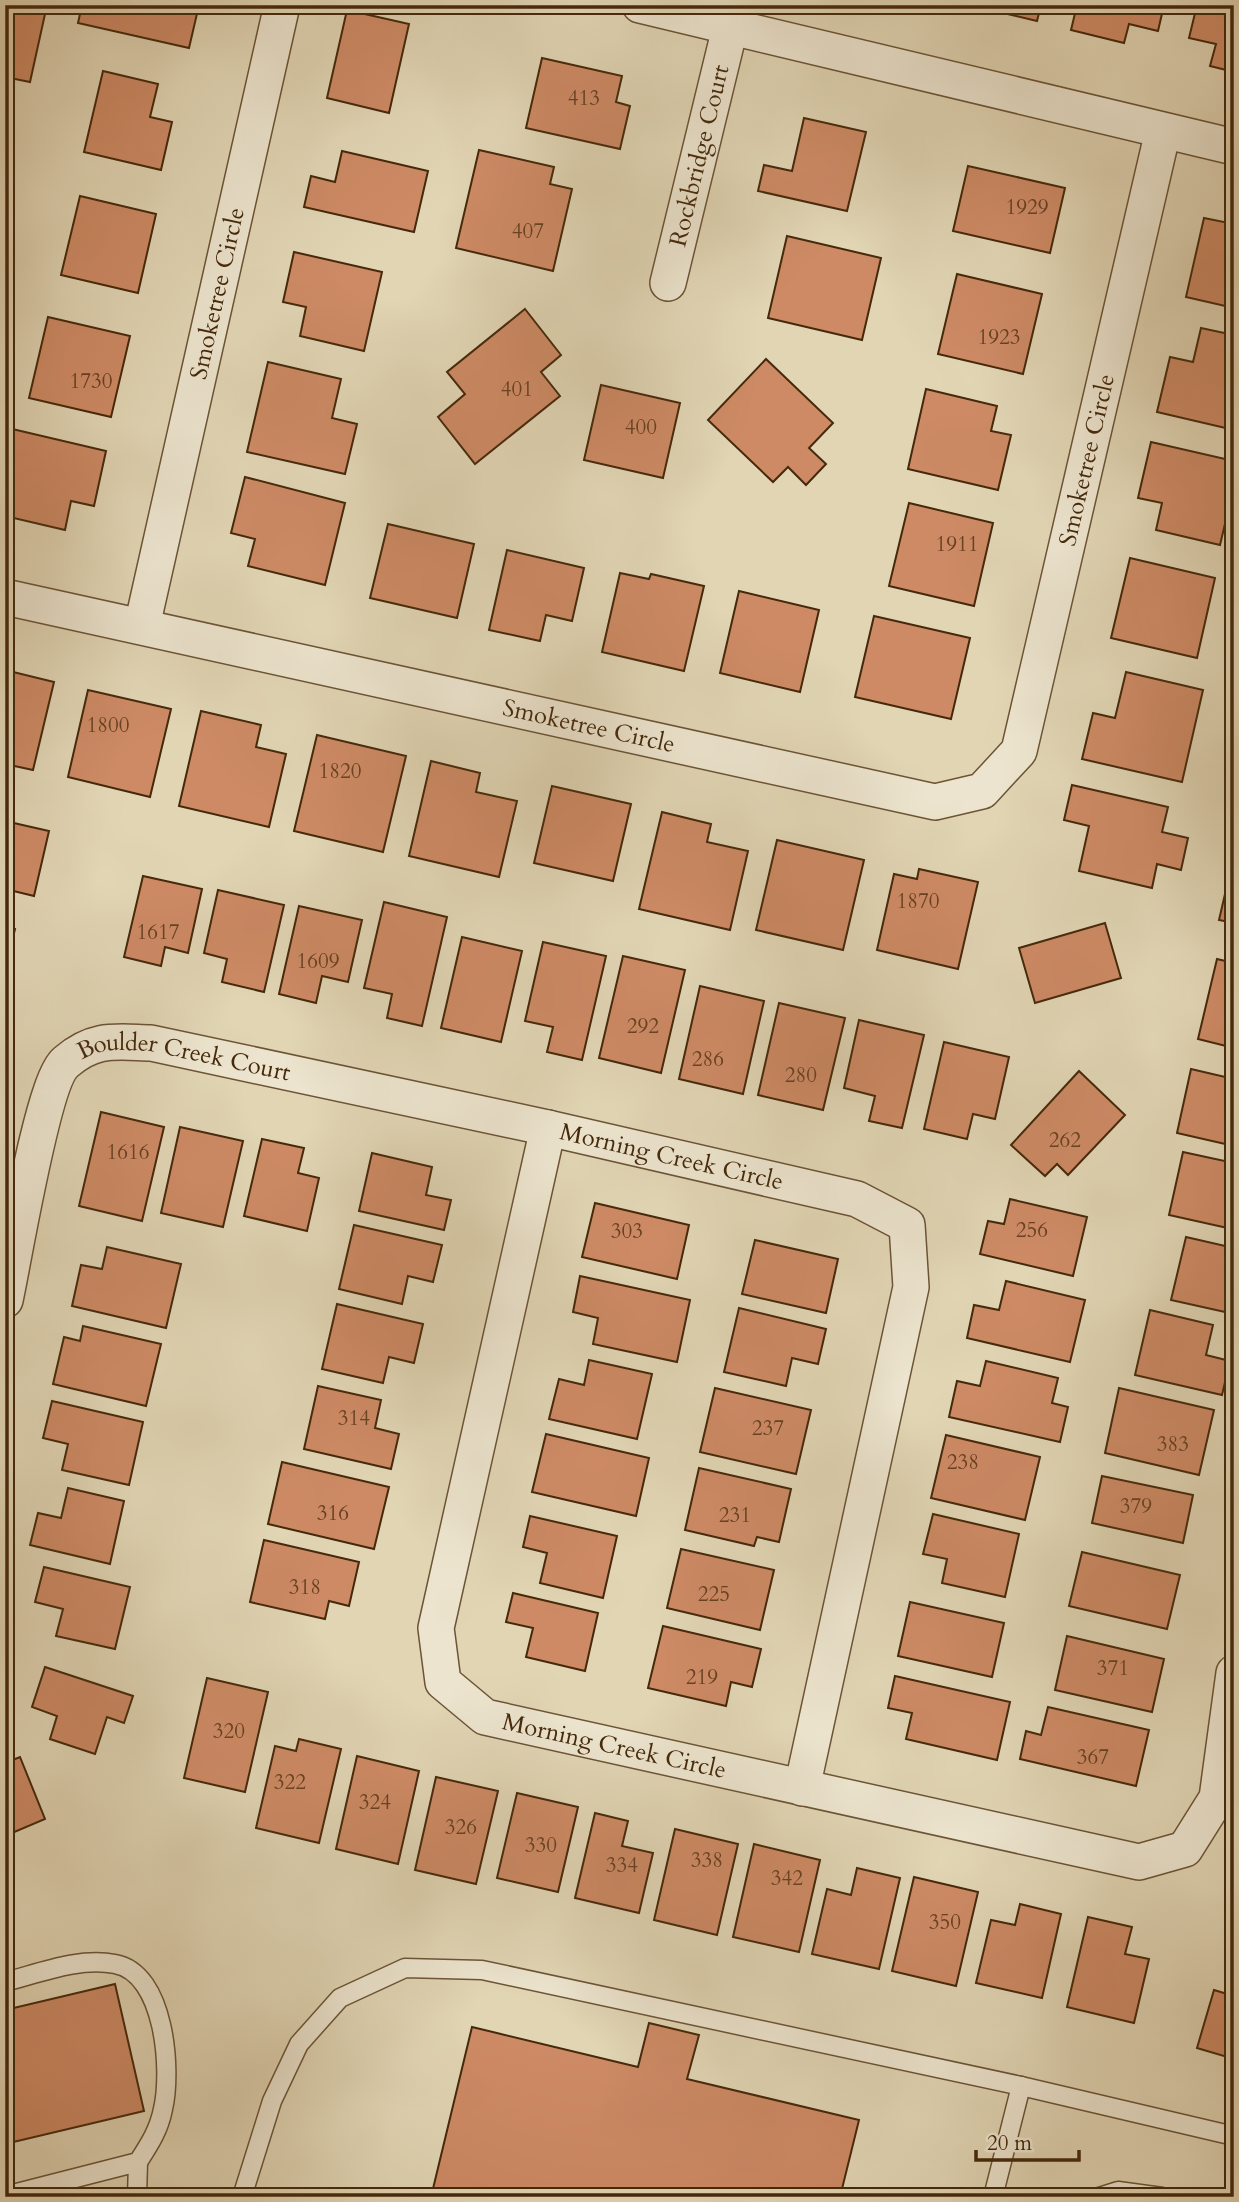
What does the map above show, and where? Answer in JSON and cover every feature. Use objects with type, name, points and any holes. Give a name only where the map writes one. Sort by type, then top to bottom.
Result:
[{"type":"street","name":"Smoketree Circle","points":[[282,5],[142,626],[934,802],[982,791],[1019,751],[1163,131]]},
{"type":"street","points":[[640,5],[1234,147]]},
{"type":"street","name":"Rockbridge Court","points":[[668,283],[730,28]]},
{"type":"street","points":[[5,597],[142,626]]},
{"type":"street","name":"Boulder Creek Court","points":[[5,1300],[48,1099],[64,1063],[103,1041],[151,1043],[548,1128]]},
{"type":"street","name":"Morning Creek Circle","points":[[802,1788],[911,1287],[907,1225],[858,1199],[548,1128],[436,1628],[443,1682],[485,1717],[802,1788],[1139,1862],[1185,1849],[1217,1798],[1234,1673]]},
{"type":"lane","points":[[5,1982],[78,1963],[117,1964],[145,1982],[157,2004],[163,2037],[164,2106],[157,2133],[138,2162],[136,2197]]},
{"type":"lane","points":[[242,2197],[271,2101],[299,2043],[340,1998],[405,1968],[482,1970],[1020,2086],[1234,2136]]},
{"type":"lane","points":[[992,2197],[1020,2086]]},
{"type":"lane","points":[[5,2196],[138,2162]]},
{"type":"lane","points":[[1099,2197],[1118,2191],[1162,2197]]},
{"type":"building","points":[[5,5],[47,5],[30,82],[5,77]]},
{"type":"building","points":[[82,5],[199,5],[189,48],[78,23]]},
{"type":"building","points":[[983,5],[1041,5],[1037,21],[982,8]]},
{"type":"building","points":[[1077,5],[1164,5],[1158,31],[1129,24],[1124,43],[1071,30]]},
{"type":"building","points":[[1197,5],[1234,5],[1234,72],[1210,66],[1216,44],[1189,38]]},
{"type":"building","points":[[347,10],[409,24],[389,113],[327,98]]},
{"type":"building","points":[[542,58],[622,76],[616,102],[630,106],[620,149],[526,128]]},
{"type":"building","points":[[103,71],[158,84],[150,117],[172,122],[161,170],[84,152]]},
{"type":"building","points":[[804,118],[866,132],[847,211],[758,191],[764,165],[792,171]]},
{"type":"building","points":[[479,150],[554,167],[550,184],[572,189],[553,271],[456,248]]},
{"type":"building","points":[[342,151],[428,171],[414,232],[304,207],[311,176],[335,182]]},
{"type":"building","points":[[968,166],[1065,188],[1050,253],[953,231]]},
{"type":"building","points":[[80,196],[156,214],[138,293],[61,275]]},
{"type":"building","points":[[1204,218],[1234,224],[1234,308],[1186,297]]},
{"type":"building","points":[[787,236],[881,258],[862,340],[768,318]]},
{"type":"building","points":[[294,252],[382,272],[364,351],[300,336],[306,307],[283,302]]},
{"type":"building","points":[[957,274],[1042,294],[1023,374],[938,354]]},
{"type":"building","points":[[525,309],[561,355],[541,372],[560,396],[475,464],[438,417],[465,394],[447,372]]},
{"type":"building","points":[[48,317],[130,336],[111,417],[29,398]]},
{"type":"building","points":[[1201,328],[1234,335],[1234,430],[1157,412],[1170,357],[1193,362]]},
{"type":"building","points":[[766,359],[833,423],[809,448],[826,464],[806,485],[788,467],[773,482],[708,420]]},
{"type":"building","points":[[268,362],[341,379],[332,418],[357,424],[345,474],[247,452]]},
{"type":"building","points":[[601,385],[680,403],[663,478],[584,460]]},
{"type":"building","points":[[926,389],[997,406],[991,431],[1011,435],[998,490],[908,469]]},
{"type":"building","points":[[8,428],[106,451],[94,506],[71,501],[65,530],[5,516]]},
{"type":"building","points":[[1151,442],[1234,461],[1234,486],[1220,545],[1156,530],[1162,503],[1138,498]]},
{"type":"building","points":[[245,477],[345,503],[325,585],[248,566],[255,539],[231,533]]},
{"type":"building","points":[[909,503],[993,523],[974,606],[889,586]]},
{"type":"building","points":[[388,524],[474,544],[457,618],[370,598]]},
{"type":"building","points":[[507,550],[584,568],[572,621],[546,615],[540,641],[489,630]]},
{"type":"building","points":[[1130,558],[1215,578],[1197,658],[1111,638]]},
{"type":"building","points":[[620,573],[649,579],[651,574],[704,586],[684,671],[602,652]]},
{"type":"building","points":[[739,591],[819,610],[800,692],[720,673]]},
{"type":"building","points":[[874,616],[970,638],[951,719],[855,697]]},
{"type":"building","points":[[5,670],[54,682],[33,770],[5,764]]},
{"type":"building","points":[[1126,672],[1203,690],[1182,782],[1082,759],[1093,713],[1115,718]]},
{"type":"building","points":[[88,690],[171,709],[150,797],[68,777]]},
{"type":"building","points":[[201,711],[261,725],[256,747],[286,754],[269,827],[179,806]]},
{"type":"building","points":[[317,735],[406,756],[383,852],[294,831]]},
{"type":"building","points":[[431,761],[480,773],[476,792],[517,801],[499,877],[409,856]]},
{"type":"building","points":[[1072,785],[1168,807],[1162,832],[1188,838],[1181,870],[1157,864],[1152,888],[1079,871],[1089,826],[1064,820]]},
{"type":"building","points":[[552,786],[631,804],[613,881],[534,863]]},
{"type":"building","points":[[662,812],[711,824],[707,842],[748,851],[730,930],[639,909]]},
{"type":"building","points":[[5,821],[49,831],[34,896],[5,889]]},
{"type":"building","points":[[777,840],[864,860],[843,950],[756,930]]},
{"type":"building","points":[[1234,855],[1234,923],[1219,920]]},
{"type":"building","points":[[919,869],[978,882],[958,969],[877,950],[894,874],[917,879]]},
{"type":"building","points":[[143,876],[202,889],[188,953],[165,947],[161,966],[124,957]]},
{"type":"building","points":[[218,890],[284,905],[264,992],[222,982],[227,959],[204,953]]},
{"type":"building","points":[[384,902],[447,917],[422,1026],[387,1018],[392,994],[364,988]]},
{"type":"building","points":[[299,906],[362,920],[348,982],[322,976],[316,1003],[279,994]]},
{"type":"building","points":[[1105,923],[1121,978],[1035,1003],[1019,948]]},
{"type":"building","points":[[5,927],[15,929],[5,971]]},
{"type":"building","points":[[462,937],[522,951],[501,1042],[441,1028]]},
{"type":"building","points":[[543,942],[606,956],[582,1060],[547,1052],[553,1027],[525,1021]]},
{"type":"building","points":[[623,956],[685,970],[661,1073],[599,1058]]},
{"type":"building","points":[[1217,959],[1234,963],[1234,1048],[1198,1039]]},
{"type":"building","points":[[700,986],[764,1001],[743,1094],[679,1079]]},
{"type":"building","points":[[779,1003],[845,1018],[823,1110],[758,1095]]},
{"type":"building","points":[[859,1020],[924,1035],[902,1128],[869,1121],[875,1096],[844,1088]]},
{"type":"building","points":[[944,1042],[1009,1057],[995,1119],[973,1114],[967,1139],[924,1129]]},
{"type":"building","points":[[1191,1069],[1234,1079],[1234,1146],[1177,1133]]},
{"type":"building","points":[[1079,1071],[1125,1115],[1068,1175],[1057,1164],[1045,1176],[1011,1145]]},
{"type":"building","points":[[101,1112],[164,1127],[142,1221],[79,1206]]},
{"type":"building","points":[[180,1127],[243,1141],[223,1227],[161,1213]]},
{"type":"building","points":[[262,1139],[304,1148],[298,1173],[319,1178],[307,1231],[244,1216]]},
{"type":"building","points":[[1183,1152],[1234,1163],[1232,1229],[1169,1215]]},
{"type":"building","points":[[372,1153],[432,1167],[426,1195],[451,1200],[444,1230],[359,1211]]},
{"type":"building","points":[[1010,1199],[1087,1217],[1073,1276],[980,1254],[988,1221],[1004,1224]]},
{"type":"building","points":[[595,1203],[689,1225],[677,1279],[582,1257]]},
{"type":"building","points":[[354,1225],[442,1245],[433,1282],[408,1276],[402,1304],[339,1289]]},
{"type":"building","points":[[1186,1237],[1234,1248],[1227,1278],[1234,1280],[1234,1314],[1171,1300]]},
{"type":"building","points":[[755,1240],[838,1259],[826,1313],[742,1294]]},
{"type":"building","points":[[107,1247],[181,1264],[166,1328],[72,1306],[81,1265],[102,1269]]},
{"type":"building","points":[[580,1276],[690,1300],[677,1362],[593,1344],[598,1318],[573,1312]]},
{"type":"building","points":[[1006,1281],[1085,1300],[1070,1362],[967,1338],[974,1305],[999,1310]]},
{"type":"building","points":[[337,1304],[423,1324],[414,1363],[389,1357],[383,1383],[322,1369]]},
{"type":"building","points":[[739,1308],[826,1329],[818,1364],[792,1358],[786,1386],[724,1372]]},
{"type":"building","points":[[1150,1310],[1213,1325],[1206,1355],[1230,1361],[1222,1395],[1135,1375]]},
{"type":"building","points":[[83,1326],[161,1344],[146,1406],[53,1384],[64,1337],[80,1341]]},
{"type":"building","points":[[589,1360],[652,1374],[637,1439],[549,1419],[559,1379],[584,1385]]},
{"type":"building","points":[[986,1361],[1058,1378],[1052,1403],[1068,1407],[1060,1442],[949,1417],[957,1381],[980,1386]]},
{"type":"building","points":[[318,1386],[381,1400],[375,1428],[399,1434],[391,1469],[304,1449]]},
{"type":"building","points":[[715,1388],[811,1410],[796,1474],[700,1452]]},
{"type":"building","points":[[1119,1388],[1214,1410],[1199,1475],[1105,1453]]},
{"type":"building","points":[[52,1401],[143,1422],[129,1485],[62,1470],[68,1444],[43,1438]]},
{"type":"building","points":[[546,1434],[649,1458],[636,1516],[532,1492]]},
{"type":"building","points":[[946,1435],[1040,1457],[1025,1520],[931,1498]]},
{"type":"building","points":[[282,1462],[389,1487],[374,1549],[268,1524]]},
{"type":"building","points":[[699,1468],[791,1489],[779,1542],[757,1537],[754,1546],[685,1530]]},
{"type":"building","points":[[1102,1476],[1193,1495],[1183,1543],[1092,1523]]},
{"type":"building","points":[[68,1488],[124,1501],[110,1564],[30,1545],[38,1513],[61,1518]]},
{"type":"building","points":[[933,1514],[1019,1534],[1005,1597],[942,1583],[947,1559],[923,1554]]},
{"type":"building","points":[[530,1516],[617,1536],[603,1598],[540,1583],[547,1553],[523,1547]]},
{"type":"building","points":[[264,1540],[359,1562],[349,1606],[329,1601],[325,1619],[250,1602]]},
{"type":"building","points":[[681,1549],[774,1570],[760,1630],[667,1608]]},
{"type":"building","points":[[1082,1552],[1180,1575],[1167,1629],[1069,1606]]},
{"type":"building","points":[[44,1567],[130,1587],[115,1649],[56,1636],[63,1609],[35,1602]]},
{"type":"building","points":[[513,1593],[598,1613],[585,1671],[526,1657],[533,1628],[506,1622]]},
{"type":"building","points":[[910,1602],[1004,1623],[992,1677],[898,1656]]},
{"type":"building","points":[[663,1626],[761,1649],[752,1687],[731,1682],[726,1706],[648,1688]]},
{"type":"building","points":[[1067,1636],[1164,1659],[1152,1712],[1055,1690]]},
{"type":"building","points":[[45,1667],[133,1696],[124,1723],[107,1717],[95,1754],[50,1739],[57,1716],[32,1707]]},
{"type":"building","points":[[895,1676],[1010,1702],[997,1760],[906,1739],[912,1713],[888,1708]]},
{"type":"building","points":[[207,1678],[268,1692],[245,1792],[184,1778]]},
{"type":"building","points":[[1048,1707],[1149,1730],[1136,1786],[1020,1759],[1026,1731],[1041,1735]]},
{"type":"building","points":[[299,1739],[341,1749],[319,1843],[256,1828],[275,1746],[296,1751]]},
{"type":"building","points":[[357,1756],[419,1771],[398,1864],[336,1849]]},
{"type":"building","points":[[20,1757],[45,1819],[5,1836],[5,1763]]},
{"type":"building","points":[[436,1777],[498,1791],[476,1884],[415,1870]]},
{"type":"building","points":[[517,1793],[578,1807],[558,1892],[497,1878]]},
{"type":"building","points":[[595,1813],[628,1821],[622,1846],[653,1853],[639,1913],[575,1898]]},
{"type":"building","points":[[675,1829],[738,1844],[717,1935],[654,1920]]},
{"type":"building","points":[[754,1844],[820,1860],[799,1952],[733,1937]]},
{"type":"building","points":[[857,1868],[900,1878],[879,1969],[812,1954],[827,1889],[851,1895]]},
{"type":"building","points":[[914,1877],[978,1892],[956,1986],[892,1971]]},
{"type":"building","points":[[1020,1904],[1061,1914],[1042,1998],[976,1983],[991,1920],[1015,1925]]},
{"type":"building","points":[[1088,1917],[1132,1927],[1125,1954],[1149,1959],[1134,2023],[1067,2007]]},
{"type":"building","points":[[115,1984],[144,2111],[5,2144],[5,2010]]},
{"type":"building","points":[[1214,1990],[1234,1996],[1234,2059],[1197,2048]]},
{"type":"building","points":[[649,2023],[699,2035],[687,2079],[859,2120],[840,2197],[431,2197],[472,2027],[638,2067]]},
{"type":"building","points":[[279,2191],[300,2197],[278,2197]]}]
